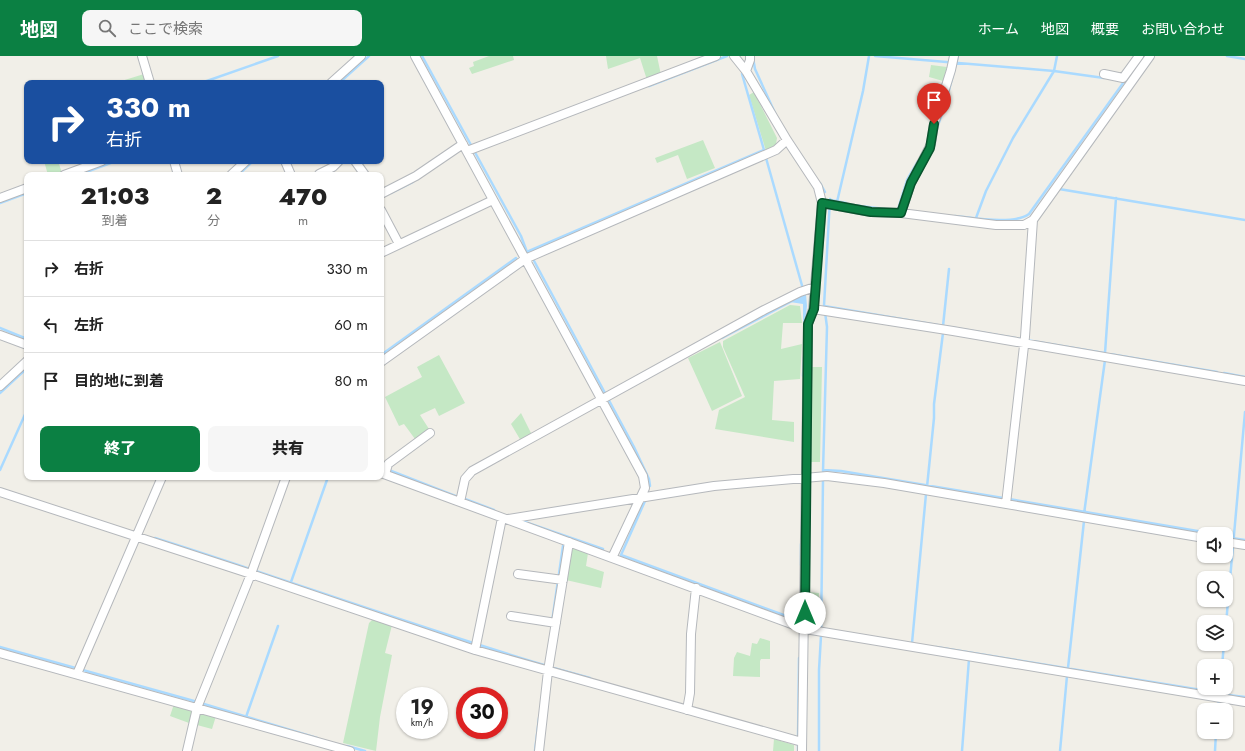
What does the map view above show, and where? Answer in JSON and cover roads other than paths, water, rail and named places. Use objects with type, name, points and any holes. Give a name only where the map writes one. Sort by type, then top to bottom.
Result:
[{"type":"street","points":[[142,56],[149,80]]},
{"type":"street","points":[[334,80],[361,56]]},
{"type":"street","points":[[415,56],[468,148],[493,200],[525,259],[605,397],[643,476],[645,488],[612,558]]},
{"type":"street","points":[[384,192],[468,148],[716,56]]},
{"type":"street","points":[[734,56],[746,71],[786,140],[818,187],[827,204],[815,287],[821,310]]},
{"type":"street","points":[[746,71],[750,56]]},
{"type":"street","points":[[827,204],[871,212],[901,213],[996,225],[1024,225],[1033,220],[1128,78],[1146,57]]},
{"type":"street","points":[[901,213],[911,183],[930,148],[934,124],[953,60]]},
{"type":"street","points":[[1104,74],[1128,78]]},
{"type":"street","points":[[384,360],[525,259],[776,150],[786,140]]},
{"type":"street","points":[[72,172],[94,164]]},
{"type":"street","points":[[234,172],[243,164]]},
{"type":"street","points":[[323,172],[334,167],[336,164]]},
{"type":"street","points":[[0,198],[24,189]]},
{"type":"street","points":[[384,251],[493,200]]},
{"type":"street","points":[[384,216],[399,244]]},
{"type":"street","points":[[1006,504],[1024,340],[1033,220]]},
{"type":"street","points":[[460,502],[465,479],[472,471],[605,397],[803,291],[815,287]]},
{"type":"street","points":[[821,310],[1024,340],[1245,381]]},
{"type":"street","points":[[802,751],[799,742],[806,478],[808,324],[821,310]]},
{"type":"street","points":[[0,335],[24,344]]},
{"type":"street","points":[[0,386],[24,364]]},
{"type":"street","points":[[384,472],[388,464],[430,433]]},
{"type":"street","points":[[384,474],[696,588],[801,628],[822,633],[1245,702]]},
{"type":"street","points":[[505,518],[714,486],[827,476],[884,483],[1197,537]]},
{"type":"street","points":[[78,671],[161,480]]},
{"type":"street","points":[[187,751],[199,705],[252,571],[285,480]]},
{"type":"street","points":[[0,492],[252,571],[476,647],[799,742]]},
{"type":"street","points":[[476,647],[505,518]]},
{"type":"street","points":[[539,751],[547,669],[569,542]]},
{"type":"street","points":[[1233,543],[1245,545]]},
{"type":"street","points":[[518,574],[563,580]]},
{"type":"street","points":[[687,710],[690,693],[691,634],[696,588]]},
{"type":"street","points":[[511,616],[556,624]]},
{"type":"street","points":[[0,653],[78,671],[199,705],[350,751]]},
{"type":"water","points":[[806,294],[807,306],[805,324],[803,324],[803,304],[790,302],[789,300]]},
{"type":"waterway","points":[[210,80],[278,56]]},
{"type":"waterway","points":[[342,80],[369,56]]},
{"type":"waterway","points":[[422,56],[521,236],[527,252],[529,252]]},
{"type":"waterway","points":[[649,86],[727,56]]},
{"type":"waterway","points":[[837,202],[863,91],[869,56]]},
{"type":"waterway","points":[[875,56],[1054,71],[1104,78]]},
{"type":"waterway","points":[[937,128],[945,105],[958,56]]},
{"type":"waterway","points":[[976,218],[986,191],[1013,138],[1054,71],[1057,56]]},
{"type":"waterway","points":[[1227,56],[1245,59]]},
{"type":"waterway","points":[[753,58],[755,69],[775,113]]},
{"type":"waterway","points":[[742,74],[764,150]]},
{"type":"waterway","points":[[955,216],[1004,220],[1014,219],[1029,214],[1126,79]]},
{"type":"waterway","points":[[529,251],[764,150]]},
{"type":"waterway","points":[[766,158],[803,289]]},
{"type":"waterway","points":[[898,209],[907,180],[918,161]]},
{"type":"waterway","points":[[86,172],[108,164]]},
{"type":"waterway","points":[[241,172],[250,164]]},
{"type":"waterway","points":[[391,193],[413,182]]},
{"type":"waterway","points":[[820,183],[825,192]]},
{"type":"waterway","points":[[1059,189],[1245,220]]},
{"type":"waterway","points":[[0,203],[24,194]]},
{"type":"waterway","points":[[1105,353],[1116,198]]},
{"type":"waterway","points":[[830,199],[824,306],[1217,372]]},
{"type":"waterway","points":[[831,200],[846,203]]},
{"type":"waterway","points":[[852,205],[885,209]]},
{"type":"waterway","points":[[384,353],[516,258]]},
{"type":"waterway","points":[[533,259],[634,447],[649,479],[650,486]]},
{"type":"waterway","points":[[943,326],[949,269]]},
{"type":"waterway","points":[[722,338],[792,301]]},
{"type":"waterway","points":[[823,471],[827,327],[825,312]]},
{"type":"waterway","points":[[0,328],[24,338]]},
{"type":"waterway","points":[[927,487],[934,404],[943,333]]},
{"type":"waterway","points":[[803,376],[804,357]]},
{"type":"waterway","points":[[1084,514],[1105,360]]},
{"type":"waterway","points":[[0,393],[24,371]]},
{"type":"waterway","points":[[1224,373],[1245,377]]},
{"type":"waterway","points":[[1227,615],[1245,412]]},
{"type":"waterway","points":[[0,470],[24,417]]},
{"type":"waterway","points":[[384,468],[458,497]]},
{"type":"waterway","points":[[824,470],[841,471],[1003,498]]},
{"type":"waterway","points":[[291,582],[327,480]]},
{"type":"waterway","points":[[819,751],[823,480]]},
{"type":"waterway","points":[[912,643],[926,494]]},
{"type":"waterway","points":[[465,499],[494,510]]},
{"type":"waterway","points":[[1009,499],[1197,531]]},
{"type":"waterway","points":[[645,501],[621,555],[800,621]]},
{"type":"waterway","points":[[1068,668],[1084,521]]},
{"type":"waterway","points":[[525,522],[603,549]]},
{"type":"waterway","points":[[155,538],[544,665]]},
{"type":"waterway","points":[[1233,538],[1245,540]]},
{"type":"waterway","points":[[801,544],[801,565]]},
{"type":"waterway","points":[[552,622],[563,546]]},
{"type":"waterway","points":[[800,608],[800,625]]},
{"type":"waterway","points":[[246,717],[278,626]]},
{"type":"waterway","points":[[0,647],[194,701],[317,738]]},
{"type":"waterway","points":[[936,647],[1197,689]]},
{"type":"waterway","points":[[1223,651],[1223,659]]},
{"type":"waterway","points":[[798,739],[799,658]]},
{"type":"waterway","points":[[962,751],[969,659]]},
{"type":"waterway","points":[[550,667],[590,678]]},
{"type":"waterway","points":[[1060,751],[1067,676]]},
{"type":"waterway","points":[[1228,695],[1245,697]]},
{"type":"waterway","points":[[1219,698],[1219,703]]},
{"type":"waterway","points":[[535,751],[539,718]]},
{"type":"waterway","points":[[1215,751],[1216,739]]},
{"type":"waterway","points":[[798,744],[798,751]]},
{"type":"waterway","points":[[347,746],[365,751]]}]
